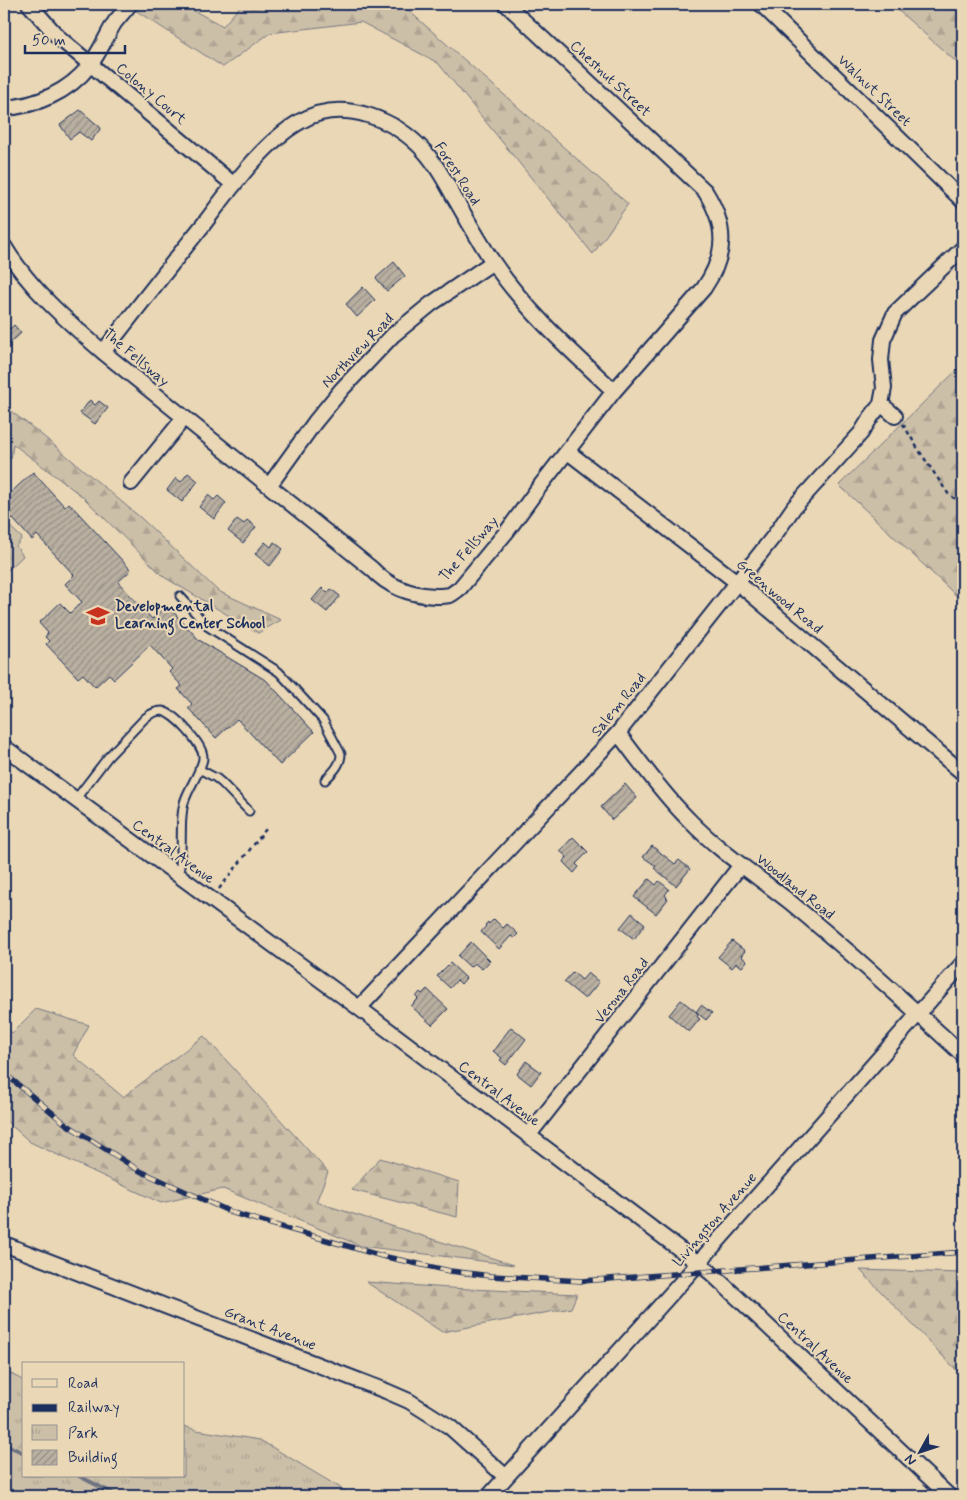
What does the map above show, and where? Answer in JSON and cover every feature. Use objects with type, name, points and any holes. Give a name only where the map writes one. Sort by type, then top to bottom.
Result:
[{"type":"street","name":"Colony Court","points":[[30,4],[58,37],[234,185]]},
{"type":"street","points":[[4,108],[29,104],[52,95],[73,82],[90,65],[116,22],[130,4]]},
{"type":"street","name":"Chestnut Street","points":[[506,4],[691,178]]},
{"type":"street","name":"Walnut Street","points":[[761,4],[963,201]]},
{"type":"street","name":"Forest Road","points":[[103,352],[234,185],[269,145],[302,120],[315,115],[346,111],[362,113],[394,126],[412,138],[427,154],[442,176],[493,262],[513,289],[569,349],[614,391]]},
{"type":"street","name":"The Fellsway","points":[[4,246],[15,264],[34,287],[103,352],[391,585],[406,592],[422,595],[450,595],[467,580],[508,530],[614,391],[704,288],[713,275],[719,260],[722,244],[719,220],[714,205],[705,191],[691,178]]},
{"type":"street","points":[[895,416],[881,404],[884,388],[881,360],[883,340],[895,314],[963,248]]},
{"type":"street","name":"Northview Road","points":[[269,486],[315,422],[342,389],[393,335],[431,304],[493,262]]},
{"type":"street","name":"Salem Road","points":[[359,1008],[618,733],[738,583],[794,507],[861,433],[881,404]]},
{"type":"street","points":[[131,483],[184,418]]},
{"type":"street","name":"Greenwood Road","points":[[568,452],[738,583],[963,773]]},
{"type":"street","name":"Woodland Road","points":[[618,733],[672,803],[691,823],[789,902],[918,1013],[963,1055]]},
{"type":"street","name":"Central Avenue","points":[[4,748],[359,1008],[710,1272],[948,1496]]},
{"type":"street","name":"Verona Road","points":[[528,1136],[741,865]]},
{"type":"street","name":"Livingston Avenue","points":[[490,1496],[963,963]]},
{"type":"street","name":"Grant Avenue","points":[[4,1244],[386,1390],[409,1401],[450,1427],[506,1477]]},
{"type":"lane","points":[[180,596],[207,626],[279,672],[323,720],[341,754],[339,764],[325,780]]},
{"type":"lane","points":[[75,800],[108,757],[138,724],[155,712],[163,711],[171,715],[197,741],[203,758],[184,802],[179,876]]},
{"type":"lane","points":[[199,769],[222,783],[249,811]]},
{"type":"path","points":[[895,416],[906,426],[918,450],[949,495],[959,501],[963,501]]},
{"type":"path","points":[[219,889],[266,829]]},
{"type":"green space","points":[[139,4],[181,4],[223,26],[242,4],[401,4],[628,204],[593,254],[438,63],[361,22],[270,33],[223,67],[135,10]]},
{"type":"green space","points":[[891,4],[963,4],[963,68]]},
{"type":"green space","points":[[963,364],[963,602],[839,485]]},
{"type":"green space","points":[[4,406],[37,431],[141,518],[218,591],[281,620],[258,633],[164,577],[83,497],[13,444],[11,459],[4,453]]},
{"type":"green space","points":[[4,521],[22,538],[16,546],[23,556],[4,574]]},
{"type":"green space","points":[[36,1009],[89,1025],[73,1055],[123,1097],[204,1036],[328,1172],[316,1202],[514,1265],[361,1246],[223,1189],[161,1203],[30,1142],[4,1119],[4,1025],[12,1033]]},
{"type":"green space","points":[[380,1158],[459,1182],[457,1217],[352,1190]]},
{"type":"green space","points":[[860,1270],[963,1273],[963,1377]]},
{"type":"green space","points":[[366,1282],[577,1294],[571,1308],[442,1332]]},
{"type":"green space","points":[[4,1370],[22,1380],[22,1478],[185,1478],[185,1426],[196,1430],[260,1440],[349,1493],[346,1496],[4,1496]]},
{"type":"building","points":[[80,110],[101,128],[91,141],[79,132],[70,139],[60,125]]},
{"type":"building","points":[[394,262],[405,276],[387,291],[376,278]]},
{"type":"building","points":[[363,287],[375,300],[357,317],[346,304]]},
{"type":"building","points":[[5,323],[10,329],[14,325],[21,333],[6,347],[4,345]]},
{"type":"building","points":[[90,400],[95,405],[99,401],[108,408],[95,424],[80,413]]},
{"type":"building","name":"Developmental Learning Center School","points":[[33,472],[65,507],[69,503],[131,570],[118,582],[152,619],[167,605],[199,640],[267,681],[314,732],[280,765],[237,719],[216,738],[188,708],[192,704],[178,689],[182,686],[169,672],[172,669],[150,645],[114,679],[109,674],[95,687],[83,674],[78,678],[46,644],[49,641],[45,637],[48,633],[39,623],[60,603],[70,613],[82,602],[65,584],[74,575],[37,535],[32,540],[4,509],[4,499]]},
{"type":"building","points":[[188,473],[198,481],[182,502],[167,490],[176,478],[181,482]]},
{"type":"building","points":[[208,495],[214,500],[218,496],[226,503],[214,519],[199,507]]},
{"type":"building","points":[[237,519],[244,524],[247,520],[256,527],[243,543],[228,531]]},
{"type":"building","points":[[265,542],[271,547],[274,542],[283,549],[270,566],[255,554]]},
{"type":"building","points":[[322,588],[327,593],[331,589],[340,596],[327,612],[312,600]]},
{"type":"building","points":[[625,784],[637,798],[612,820],[601,807]]},
{"type":"building","points":[[573,837],[588,852],[576,864],[579,867],[574,873],[563,862],[567,857],[560,851]]},
{"type":"building","points":[[652,846],[675,864],[679,860],[690,869],[676,886],[654,868],[656,866],[643,857]]},
{"type":"building","points":[[649,879],[656,885],[659,881],[669,889],[665,895],[668,899],[656,914],[634,897]]},
{"type":"building","points":[[632,913],[645,924],[634,939],[620,928]]},
{"type":"building","points":[[494,919],[503,928],[507,924],[518,934],[514,938],[511,936],[499,949],[481,932],[488,922],[489,924]]},
{"type":"building","points":[[732,941],[745,951],[741,956],[747,961],[742,967],[736,963],[732,968],[718,957]]},
{"type":"building","points":[[471,942],[490,961],[482,969],[474,963],[470,967],[458,956]]},
{"type":"building","points":[[450,963],[466,978],[461,984],[457,980],[450,988],[437,976]]},
{"type":"building","points":[[573,972],[582,980],[588,973],[599,982],[585,999],[564,982]]},
{"type":"building","points":[[427,989],[448,1009],[432,1025],[411,1006],[418,999],[416,997],[420,992],[422,994]]},
{"type":"building","points":[[681,1000],[699,1014],[697,1017],[700,1019],[689,1032],[669,1015]]},
{"type":"building","points":[[701,1005],[712,1013],[706,1020],[696,1012]]},
{"type":"building","points":[[511,1027],[526,1039],[506,1065],[500,1060],[502,1058],[493,1051]]},
{"type":"building","points":[[526,1061],[541,1072],[531,1085],[517,1074]]},
{"type":"waterway","points":[[4,1444],[22,1452]]},
{"type":"waterway","points":[[83,1478],[118,1496]]},
{"type":"railway","points":[[4,1073],[66,1124],[140,1171],[233,1213],[382,1256],[450,1271],[491,1276],[582,1281],[963,1252]]},
{"type":"place","name":"Developmental Learning Center School","points":[[98,616]]}]
